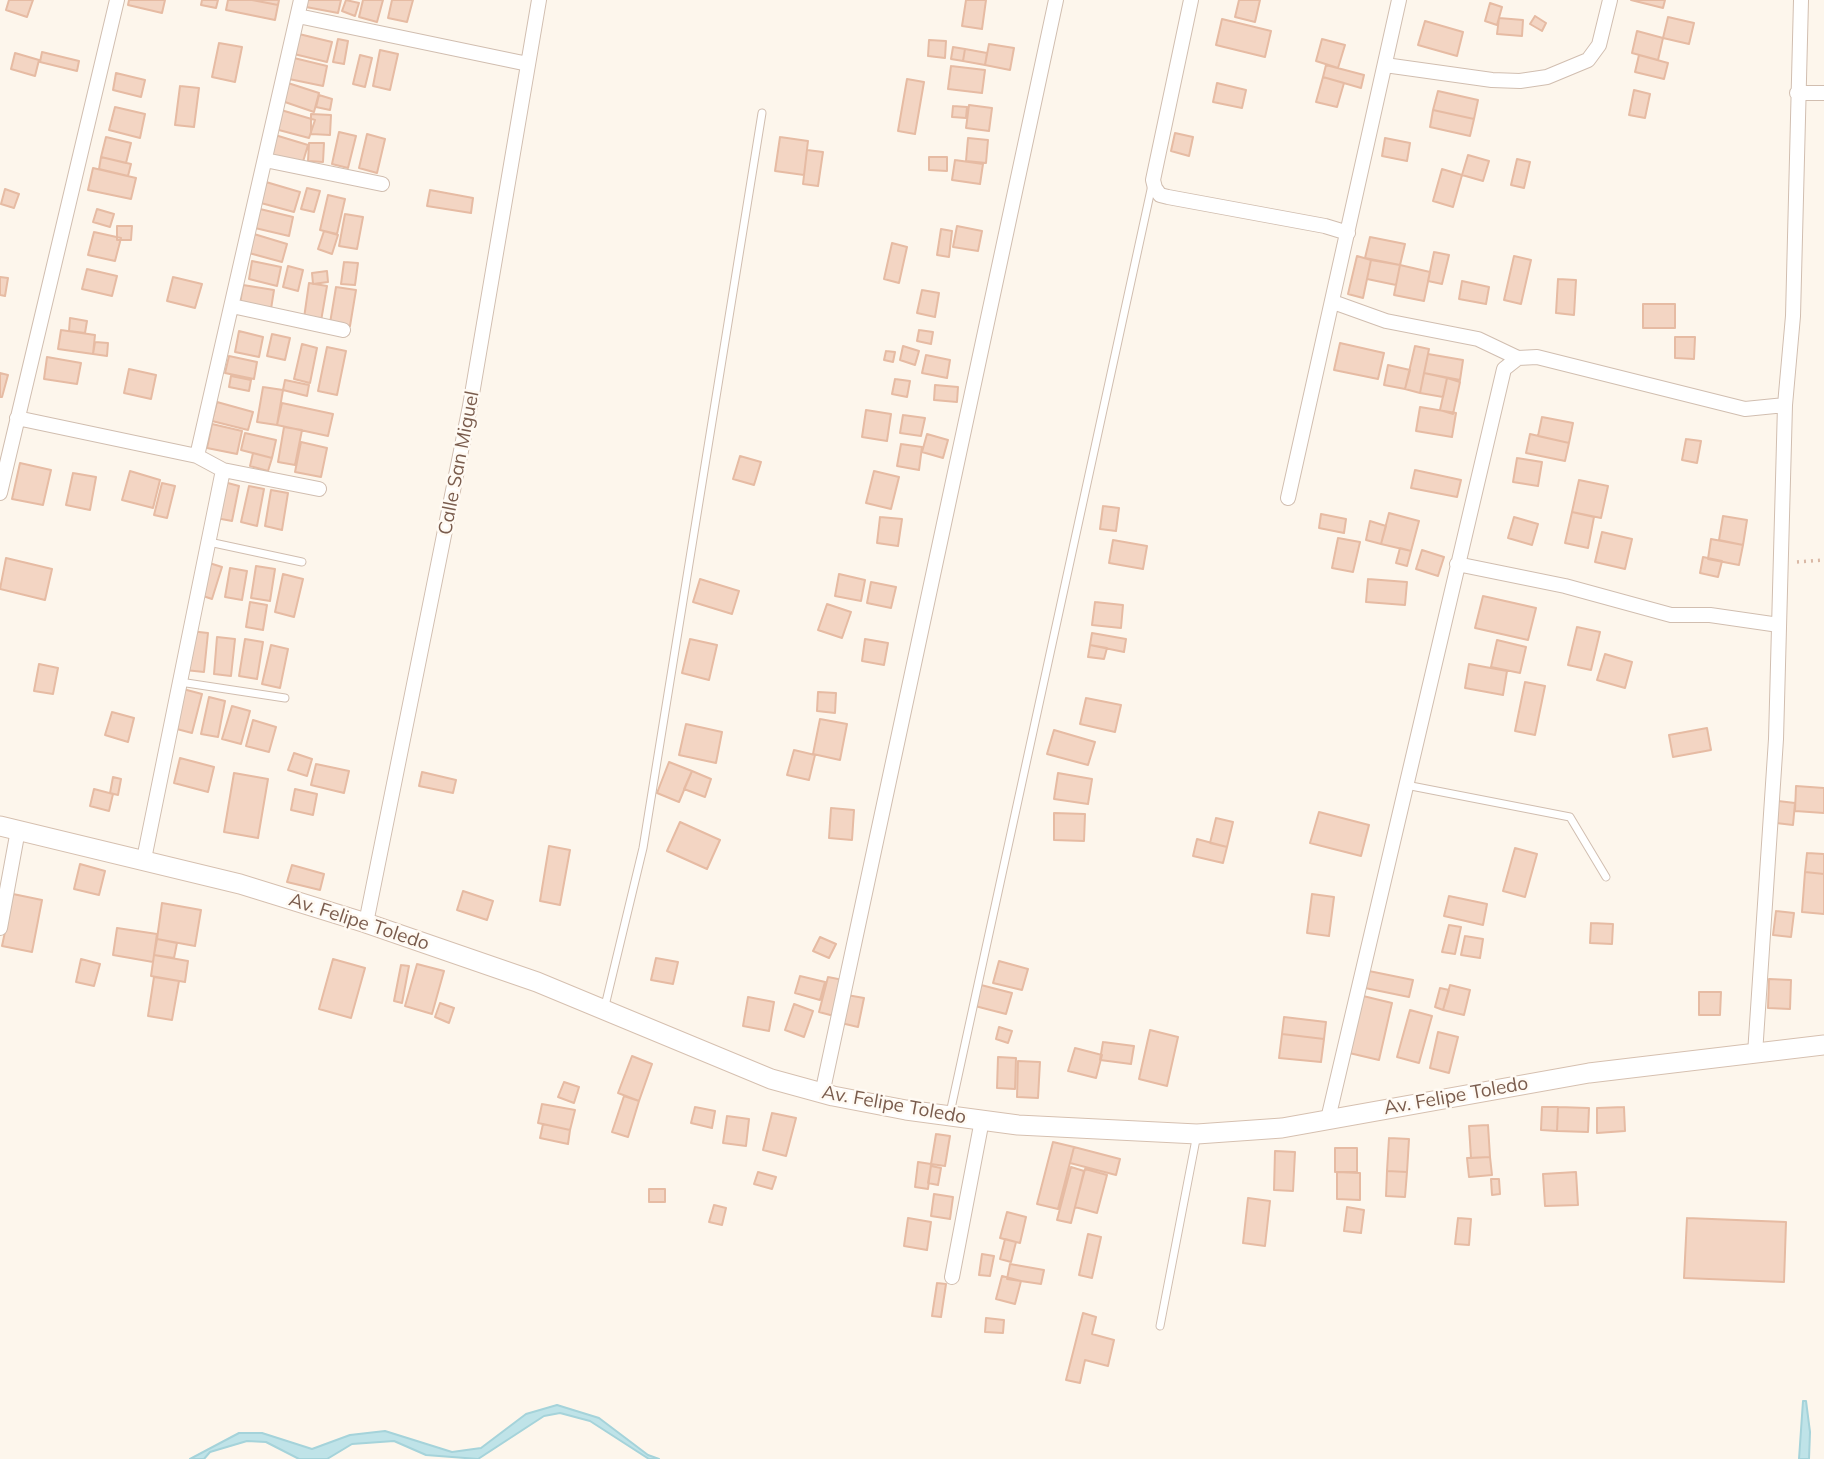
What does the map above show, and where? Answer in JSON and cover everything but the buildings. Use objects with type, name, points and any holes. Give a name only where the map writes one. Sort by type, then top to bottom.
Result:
[{"type":"main road","name":"Av. Felipe Toledo","points":[[9,828],[240,884],[366,923],[537,982],[771,1079],[822,1094],[982,1120],[1112,1131],[1198,1133],[1282,1128],[1589,1073],[1824,1045]]},
{"type":"street","points":[[0,493],[117,0]]},
{"type":"street","points":[[197,456],[301,0]]},
{"type":"street","name":"Calle San Miguel","points":[[366,923],[470,406],[539,0]]},
{"type":"street","points":[[822,1094],[1056,0]]},
{"type":"street","points":[[1191,0],[1153,180],[1160,195],[1325,226],[1348,233]]},
{"type":"street","points":[[1289,498],[1399,0]]},
{"type":"street","points":[[1385,65],[1492,80],[1520,81],[1547,77],[1588,60],[1600,45],[1610,0]]},
{"type":"street","points":[[1755,1054],[1776,739],[1785,405],[1793,316],[1801,0]]},
{"type":"street","points":[[298,16],[528,64]]},
{"type":"street","points":[[1797,93],[1824,93]]},
{"type":"street","points":[[265,160],[382,184]]},
{"type":"street","points":[[1333,302],[1386,321],[1478,339],[1518,358],[1537,357],[1745,409],[1785,405]]},
{"type":"street","points":[[232,306],[343,330]]},
{"type":"street","points":[[1328,1119],[1504,369],[1518,358]]},
{"type":"street","points":[[17,418],[197,456],[223,470],[319,489]]},
{"type":"street","points":[[144,859],[223,470]]},
{"type":"street","points":[[1457,564],[1565,586],[1671,615],[1710,615],[1779,625]]},
{"type":"street","points":[[0,928],[9,828]]},
{"type":"street","points":[[952,1277],[982,1120]]},
{"type":"lane","points":[[604,1010],[643,848],[762,113]]},
{"type":"lane","points":[[949,1116],[1153,180]]},
{"type":"lane","points":[[208,542],[302,562]]},
{"type":"lane","points":[[180,682],[285,698]]},
{"type":"lane","points":[[1406,785],[1570,817],[1606,877]]},
{"type":"lane","points":[[1160,1326],[1198,1133]]},
{"type":"path","points":[[1781,563],[1824,560]]},
{"type":"water","points":[[1803,1401],[1806,1401],[1810,1432],[1809,1459],[1799,1459]]},
{"type":"water","points":[[557,1405],[599,1418],[648,1455],[659,1459],[649,1459],[590,1421],[560,1413],[544,1416],[478,1459],[426,1455],[394,1441],[352,1444],[327,1459],[299,1459],[266,1442],[247,1441],[210,1452],[204,1459],[190,1459],[239,1433],[262,1433],[312,1449],[350,1435],[385,1431],[452,1452],[481,1448],[526,1414]]}]
